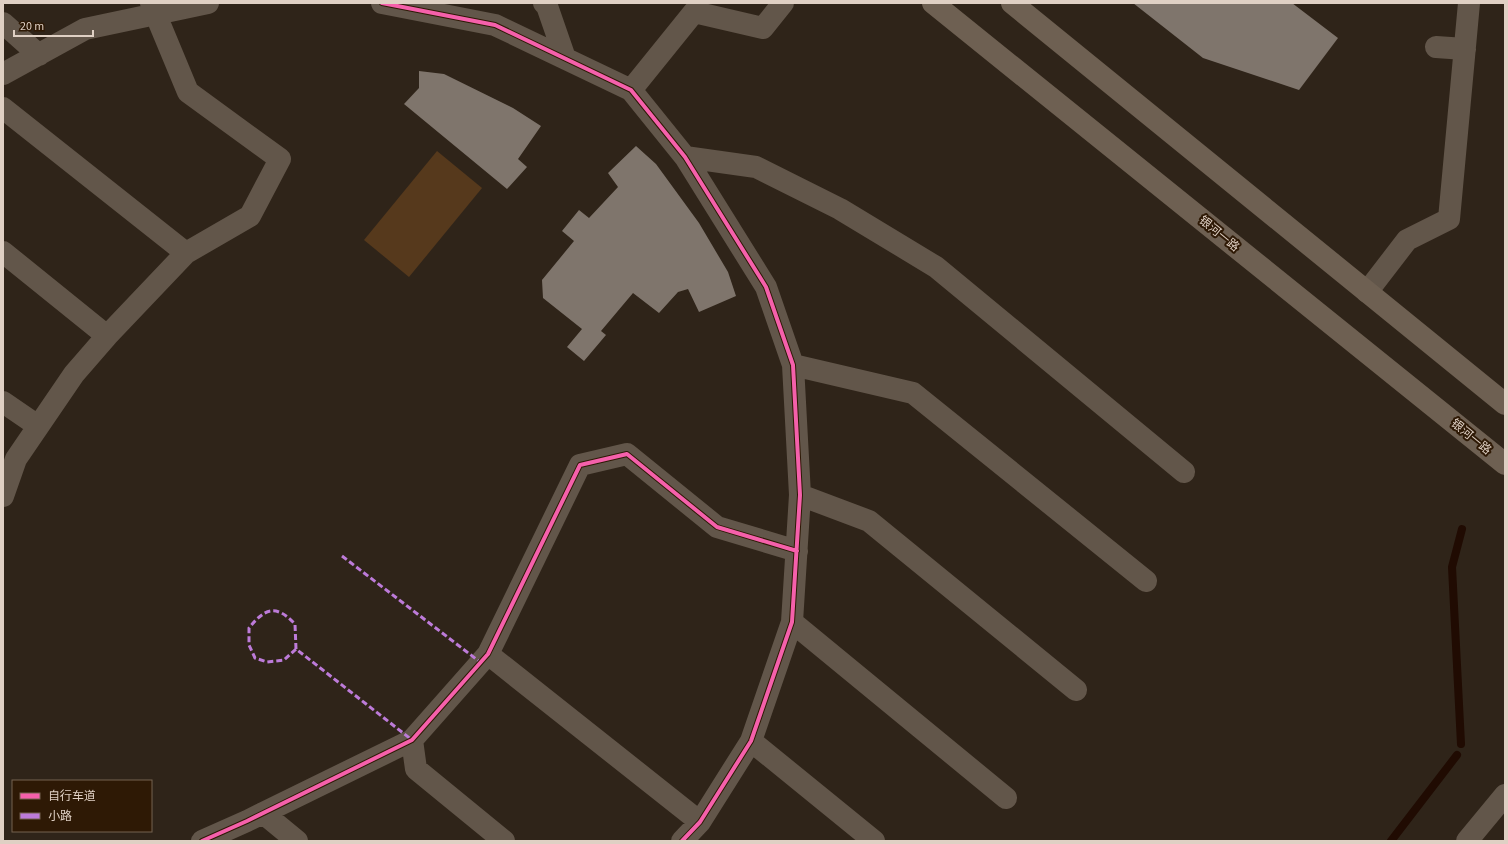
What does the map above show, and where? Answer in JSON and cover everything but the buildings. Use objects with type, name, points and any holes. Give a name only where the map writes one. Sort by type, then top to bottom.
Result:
[{"type":"main road","name":"银河一路","points":[[933,3],[1505,464]]},
{"type":"main road","points":[[1018,5],[1505,404]]},
{"type":"street","points":[[3,74],[84,29],[153,8],[208,3]]},
{"type":"street","points":[[382,3],[495,25],[631,90],[685,157],[766,287],[793,365],[800,495],[792,622],[751,741],[700,822],[682,841]]},
{"type":"street","points":[[544,3],[547,6],[565,58]]},
{"type":"street","points":[[631,90],[692,8],[763,28],[783,3]]},
{"type":"street","points":[[1367,292],[1406,240],[1449,220],[1469,3]]},
{"type":"street","points":[[3,496],[16,459],[74,374],[107,336],[186,253],[250,216],[280,159],[188,92],[153,8]]},
{"type":"street","points":[[3,23],[38,55]]},
{"type":"street","points":[[1436,47],[1465,49]]},
{"type":"street","points":[[3,108],[186,253]]},
{"type":"street","points":[[685,157],[756,167],[840,209],[936,267],[1184,472]]},
{"type":"street","points":[[3,252],[107,336]]},
{"type":"street","points":[[793,365],[913,393],[1146,581]]},
{"type":"street","points":[[3,402],[38,426]]},
{"type":"street","points":[[202,841],[263,813],[412,740],[488,654],[580,465],[627,454],[716,527],[797,551]]},
{"type":"street","points":[[800,495],[869,521],[1076,690]]},
{"type":"street","points":[[792,622],[1006,798]]},
{"type":"street","points":[[488,654],[700,822]]},
{"type":"street","points":[[412,740],[416,769],[504,841]]},
{"type":"street","points":[[751,741],[874,841]]},
{"type":"street","points":[[1467,841],[1505,795]]},
{"type":"street","points":[[263,813],[297,841]]},
{"type":"shaded area","points":[[437,151],[482,188],[409,277],[364,240]]},
{"type":"waterway","points":[[1461,744],[1452,567],[1462,529]]},
{"type":"waterway","points":[[1391,841],[1457,755]]},
{"type":"marked path","points":[[342,556],[480,662]]},
{"type":"marked path","points":[[296,649],[295,624],[282,613],[276,611],[266,613],[260,616],[249,628],[249,645],[255,658],[267,662],[284,660],[296,649],[412,740]]},
{"type":"cycle path","points":[[382,3],[495,25],[631,90],[685,157],[766,287],[793,365],[800,495],[792,622],[751,741],[700,822],[682,841]]},
{"type":"cycle path","points":[[202,841],[247,821],[412,740],[488,654],[580,465],[627,454],[717,527],[797,551]]}]
